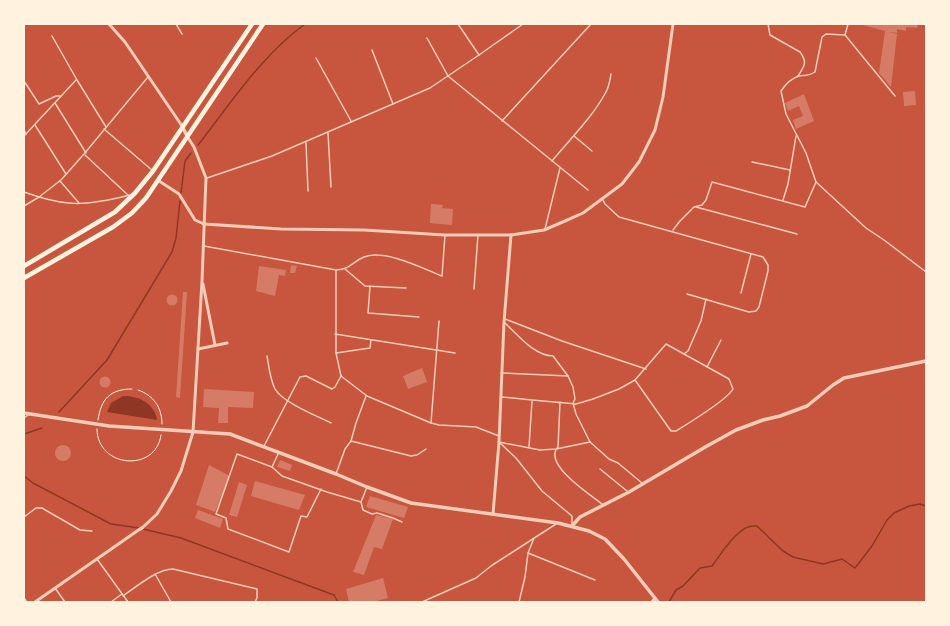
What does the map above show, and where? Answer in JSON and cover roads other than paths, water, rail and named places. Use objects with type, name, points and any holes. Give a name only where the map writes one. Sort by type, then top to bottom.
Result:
[{"type":"main road","points":[[34,273],[26,265],[115,212],[135,193],[152,171],[252,24]]},
{"type":"main road","points":[[24,278],[113,227],[132,213],[159,181],[187,136],[264,24]]},
{"type":"street","points":[[35,602],[141,528],[157,514],[181,471],[193,432],[202,281],[206,178],[194,147],[182,126],[125,42],[109,24]]},
{"type":"street","points":[[159,181],[179,194],[195,220],[204,224],[281,229],[364,230],[478,236],[511,235],[544,230],[583,213],[603,200],[622,184],[640,160],[655,130],[663,97],[673,24]]},
{"type":"street","points":[[493,514],[503,373],[504,320],[511,235]]},
{"type":"street","points":[[202,281],[215,345]]},
{"type":"street","points":[[198,349],[227,343]]},
{"type":"street","points":[[572,526],[580,517],[629,492],[736,430],[807,406],[832,385],[844,378],[926,361]]},
{"type":"street","points":[[24,413],[109,426],[230,434],[411,503],[418,502],[558,523],[589,531],[605,539],[624,559],[658,602]]},
{"type":"street","points":[[652,602],[655,598]]},
{"type":"lane","points":[[176,24],[182,34]]},
{"type":"lane","points":[[458,24],[479,55]]},
{"type":"lane","points":[[206,178],[266,159],[430,88],[523,24]]},
{"type":"lane","points":[[502,121],[591,24]]},
{"type":"lane","points":[[768,24],[770,35],[800,52],[805,61],[798,76],[781,91],[786,114],[806,153],[816,182],[866,228],[926,272]]},
{"type":"lane","points":[[845,35],[848,24]]},
{"type":"lane","points":[[798,76],[810,75],[815,72],[822,38],[826,34],[845,35],[895,96]]},
{"type":"lane","points":[[52,36],[106,127]]},
{"type":"lane","points":[[427,38],[448,76],[588,190]]},
{"type":"lane","points":[[372,50],[393,104]]},
{"type":"lane","points":[[316,58],[351,121]]},
{"type":"lane","points":[[552,161],[574,136],[606,91],[611,74]]},
{"type":"lane","points":[[24,206],[60,181],[85,154],[104,129],[148,78]]},
{"type":"lane","points":[[25,135],[77,80]]},
{"type":"lane","points":[[24,81],[39,104],[56,96],[61,96]]},
{"type":"lane","points":[[55,102],[85,154],[129,196]]},
{"type":"lane","points":[[35,125],[66,174]]},
{"type":"lane","points":[[104,129],[152,171]]},
{"type":"lane","points":[[24,130],[25,135]]},
{"type":"lane","points":[[328,132],[331,187]]},
{"type":"lane","points":[[783,200],[797,134]]},
{"type":"lane","points":[[574,136],[592,151]]},
{"type":"lane","points":[[306,142],[308,191]]},
{"type":"lane","points":[[752,162],[790,170]]},
{"type":"lane","points":[[544,230],[560,168]]},
{"type":"lane","points":[[60,181],[79,203]]},
{"type":"lane","points":[[673,231],[680,221],[694,207],[702,205],[706,200],[712,182],[805,206],[816,182]]},
{"type":"lane","points":[[24,192],[39,197],[68,203],[79,203],[129,196],[135,193]]},
{"type":"lane","points":[[603,200],[605,204],[619,217],[764,257],[768,265],[759,307],[756,311],[749,312],[688,294]]},
{"type":"lane","points":[[694,207],[797,234]]},
{"type":"lane","points":[[203,245],[336,270],[345,270],[364,257],[380,255],[397,259],[442,276],[445,235]]},
{"type":"lane","points":[[474,289],[478,236]]},
{"type":"lane","points":[[741,293],[751,254]]},
{"type":"lane","points":[[336,270],[335,334],[336,353],[341,376],[366,396],[431,423],[439,425],[476,427],[499,436]]},
{"type":"lane","points":[[345,270],[365,286],[406,288]]},
{"type":"lane","points":[[370,286],[368,313],[419,317]]},
{"type":"lane","points":[[684,354],[688,351],[701,321],[706,299]]},
{"type":"lane","points":[[504,320],[646,369]]},
{"type":"lane","points":[[504,320],[530,346],[546,356],[553,356],[568,376],[575,399],[573,403],[576,414],[590,442],[609,459],[618,463],[643,484]]},
{"type":"lane","points":[[431,423],[439,321]]},
{"type":"lane","points":[[335,334],[455,353]]},
{"type":"lane","points":[[336,353],[370,348],[371,339]]},
{"type":"lane","points":[[707,367],[722,340]]},
{"type":"lane","points":[[501,396],[573,403],[593,399],[619,389],[635,380],[666,344],[729,379],[734,390],[731,394],[676,431],[671,431],[635,380]]},
{"type":"lane","points":[[267,356],[272,381],[279,395],[288,402],[331,423]]},
{"type":"lane","points":[[503,373],[568,376]]},
{"type":"lane","points":[[264,446],[300,378],[306,376],[332,389],[335,387],[341,376]]},
{"type":"lane","points":[[336,474],[345,450],[351,441],[366,396]]},
{"type":"lane","points":[[529,447],[532,400]]},
{"type":"lane","points":[[560,402],[558,447],[556,449],[555,456],[557,466],[564,474],[604,505]]},
{"type":"lane","points":[[24,418],[29,414]]},
{"type":"lane","points":[[351,441],[411,456],[417,455],[426,449]]},
{"type":"lane","points":[[499,442],[540,450],[556,449],[590,442]]},
{"type":"lane","points":[[499,442],[516,458],[542,491],[572,516],[572,526]]},
{"type":"lane","points":[[272,467],[279,452]]},
{"type":"lane","points":[[321,489],[307,517],[301,516],[290,552],[228,529],[226,518],[216,514],[237,454],[272,467],[282,476],[361,502]]},
{"type":"lane","points":[[600,469],[629,492]]},
{"type":"lane","points":[[367,487],[361,502],[363,510],[372,514],[377,513],[402,522]]},
{"type":"lane","points":[[24,517],[36,508],[42,508],[80,530],[92,532]]},
{"type":"lane","points":[[422,602],[476,578],[491,566],[558,523]]},
{"type":"lane","points":[[519,602],[528,553],[534,538]]},
{"type":"lane","points":[[528,553],[595,580]]},
{"type":"lane","points":[[97,559],[128,602]]},
{"type":"lane","points":[[111,602],[155,574],[166,569],[173,569],[257,589],[257,598],[255,602]]},
{"type":"lane","points":[[155,574],[171,602]]},
{"type":"lane","points":[[55,588],[64,602]]},
{"type":"lane","points":[[24,598],[27,602]]},
{"type":"waterway","points":[[198,145],[247,81],[274,50],[305,24]]},
{"type":"waterway","points":[[181,193],[185,161],[191,153]]},
{"type":"waterway","points":[[59,412],[107,360],[172,252],[176,238],[180,201]]},
{"type":"waterway","points":[[24,434],[42,428]]},
{"type":"waterway","points":[[24,476],[33,483],[111,524],[139,528]]},
{"type":"waterway","points":[[669,602],[676,590],[683,586],[700,568],[712,566],[732,540],[744,529],[751,526],[757,526],[783,551],[793,557],[823,564],[842,559],[855,568],[872,546],[887,520],[894,513],[909,506],[920,504],[926,506]]},
{"type":"waterway","points":[[143,529],[181,538],[334,595],[338,602]]}]
